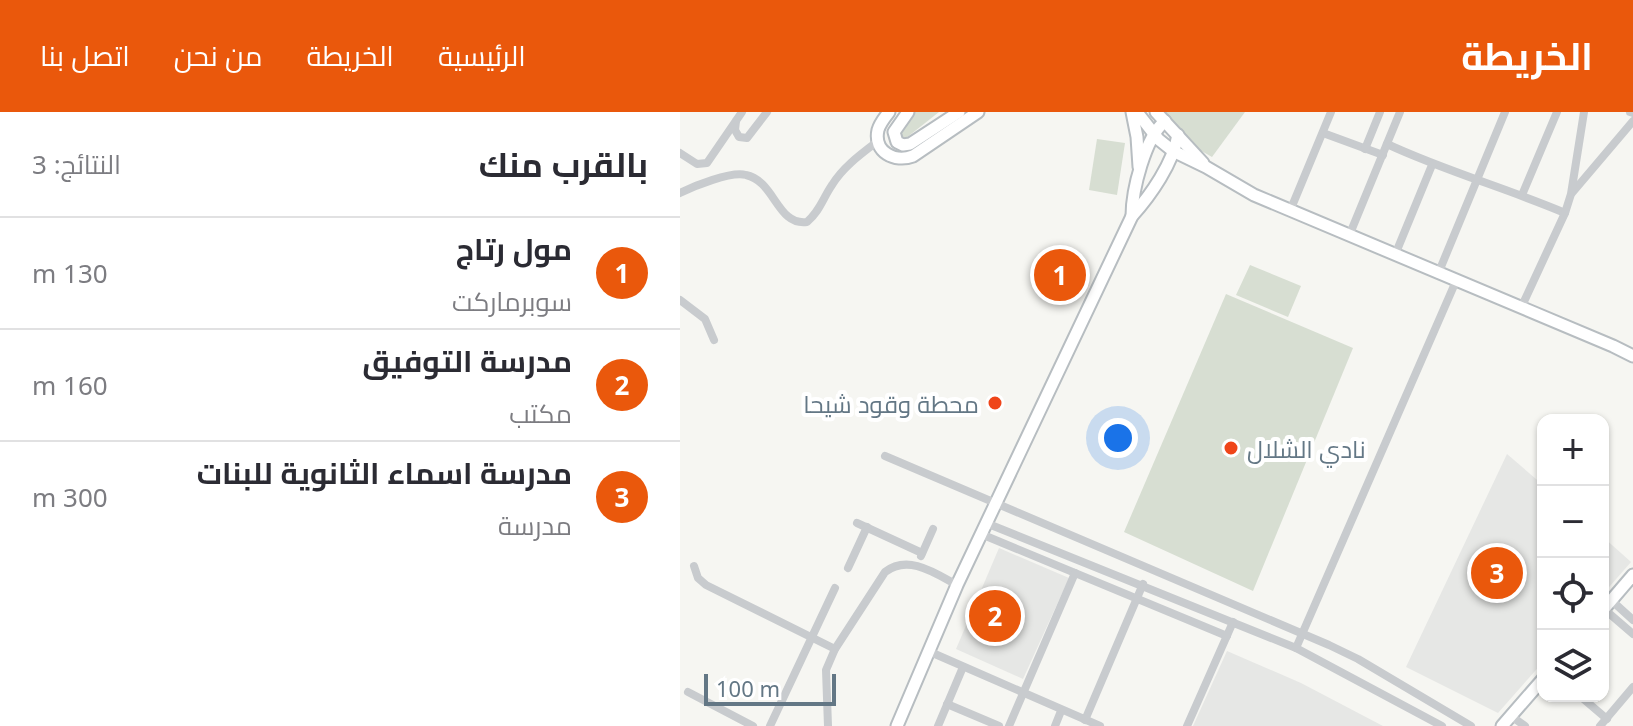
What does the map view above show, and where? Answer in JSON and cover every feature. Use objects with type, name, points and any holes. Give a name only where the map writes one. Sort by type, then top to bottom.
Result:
[{"type":"main road","points":[[889,112],[880,125],[878,141],[883,151],[892,157],[908,158],[978,112]]},
{"type":"main road","points":[[908,112],[894,132],[897,142],[903,145],[910,144],[959,112]]},
{"type":"main road","points":[[1134,112],[1173,151],[1254,195],[1633,356]]},
{"type":"main road","points":[[1134,112],[1140,174]]},
{"type":"main road","points":[[1132,216],[1134,195],[1160,116],[1200,164]]},
{"type":"main road","points":[[897,726],[986,523],[1132,216],[1147,198],[1173,151],[1178,135]]},
{"type":"main road","points":[[1162,171],[1182,163],[1200,164]]},
{"type":"main road","points":[[1609,603],[1633,575]]},
{"type":"main road","points":[[1502,726],[1537,686]]},
{"type":"street","points":[[724,140],[750,137],[767,112]]},
{"type":"street","points":[[1290,211],[1331,112]]},
{"type":"street","points":[[1365,149],[1380,112]]},
{"type":"street","points":[[1349,236],[1400,112]]},
{"type":"street","points":[[1438,274],[1505,112]]},
{"type":"street","points":[[1522,195],[1557,112]]},
{"type":"street","points":[[1521,308],[1565,213],[1584,112]]},
{"type":"street","points":[[739,116],[735,130],[739,137]]},
{"type":"street","points":[[680,153],[704,165],[739,116]]},
{"type":"street","points":[[1571,194],[1633,121]]},
{"type":"street","points":[[1323,133],[1383,155]]},
{"type":"street","points":[[680,193],[695,186],[748,175],[766,186],[776,204],[789,216],[800,223],[807,222],[849,165],[878,141]]},
{"type":"street","points":[[1387,144],[1432,165],[1565,213]]},
{"type":"street","points":[[1395,255],[1432,165]]},
{"type":"street","points":[[1296,648],[1456,281]]},
{"type":"street","points":[[680,300],[705,319],[714,340]]},
{"type":"street","points":[[885,456],[1302,633],[1358,659],[1471,726]]},
{"type":"street","points":[[857,523],[922,553]]},
{"type":"street","points":[[986,523],[1296,648],[1442,726]]},
{"type":"street","points":[[848,568],[867,527]]},
{"type":"street","points":[[917,564],[933,529]]},
{"type":"street","points":[[981,534],[1227,636]]},
{"type":"street","points":[[828,726],[824,677],[835,649],[885,572],[890,568],[917,564],[957,585]]},
{"type":"street","points":[[694,566],[698,578],[706,585],[835,649]]},
{"type":"street","points":[[1009,726],[1075,573]]},
{"type":"street","points":[[1085,720],[1143,584]]},
{"type":"street","points":[[770,726],[835,588]]},
{"type":"street","points":[[1609,608],[1633,620]]},
{"type":"street","points":[[1609,609],[1633,634]]},
{"type":"street","points":[[1187,726],[1233,622]]},
{"type":"street","points":[[928,651],[1100,726]]},
{"type":"street","points":[[938,726],[963,667]]},
{"type":"street","points":[[1586,702],[1604,722],[1633,687]]},
{"type":"street","points":[[688,692],[753,726]]},
{"type":"street","points":[[947,704],[999,726]]},
{"type":"street","points":[[1055,726],[1061,711]]},
{"type":"street","points":[[1511,716],[1525,726]]},
{"type":"shaded area","points":[[912,112],[939,112],[901,142],[898,131]]},
{"type":"shaded area","points":[[1159,112],[1245,112],[1212,157],[1191,145]]},
{"type":"shaded area","points":[[1097,139],[1125,143],[1117,195],[1089,190]]},
{"type":"shaded area","points":[[1250,265],[1301,286],[1288,317],[1236,295]]},
{"type":"shaded area","name":"نادي الشلال","points":[[1226,294],[1353,348],[1253,591],[1124,532]]},
{"type":"shaded area","points":[[1507,454],[1537,480],[1537,669],[1498,713],[1406,667]]},
{"type":"shaded area","points":[[1609,542],[1631,562],[1609,587]]},
{"type":"shaded area","points":[[999,548],[1069,578],[1023,679],[956,649]]},
{"type":"shaded area","points":[[1227,651],[1301,683],[1383,726],[1193,726]]},
{"type":"place","name":"مول رتاج","points":[[1060,275]]},
{"type":"place","name":"محطة وقود شيحا","points":[[995,403]]},
{"type":"place","name":"نادي الشلال","points":[[1231,448]]},
{"type":"place","name":"مدرسة اسماء الثانوية للبنات","points":[[1497,573]]},
{"type":"place","name":"مدرسة التوفيق","points":[[995,616]]}]
